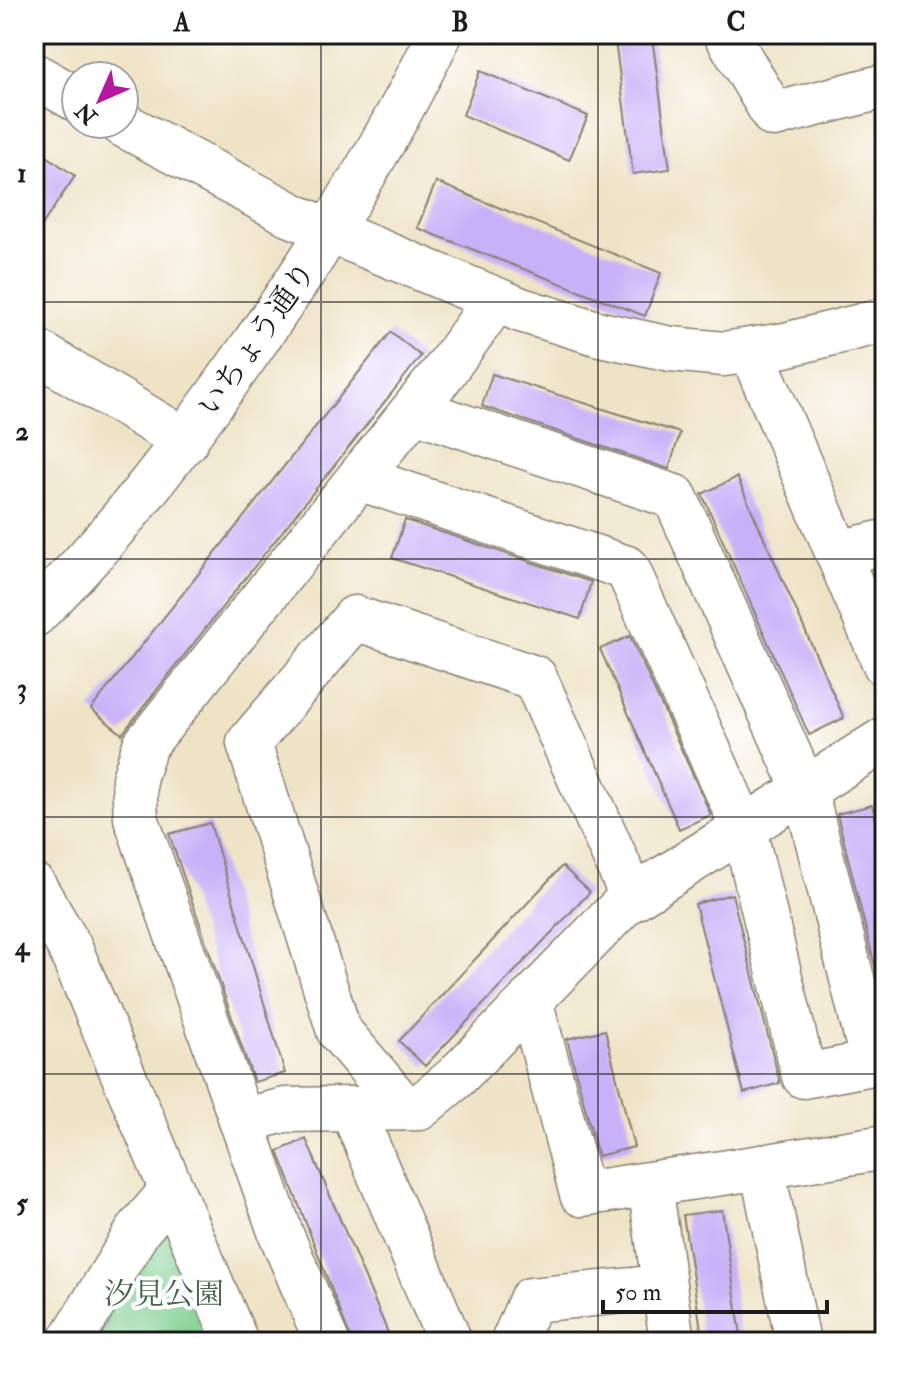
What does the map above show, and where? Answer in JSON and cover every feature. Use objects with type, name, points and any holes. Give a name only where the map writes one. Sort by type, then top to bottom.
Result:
[{"type":"street","name":"いちょう通り","points":[[34,615],[91,559],[186,441],[332,232],[408,100],[440,34]]},
{"type":"street","points":[[726,34],[774,115],[885,86]]},
{"type":"street","points":[[34,75],[60,90]]},
{"type":"street","points":[[140,134],[279,209],[496,300],[600,334],[671,349],[724,354],[885,320]]},
{"type":"street","points":[[327,1342],[281,1234],[156,884],[136,818],[134,779],[145,745],[414,410],[496,300]]},
{"type":"street","points":[[34,350],[186,441]]},
{"type":"street","points":[[751,350],[885,664]]},
{"type":"street","points":[[359,478],[627,568],[744,829],[804,1076],[873,1063],[805,790],[675,497],[414,410]]},
{"type":"street","points":[[838,553],[885,542]]},
{"type":"street","points":[[404,1108],[339,1031],[249,743],[355,618],[535,678],[633,898]]},
{"type":"street","points":[[241,1121],[285,1110],[419,1108],[455,1078],[633,898],[885,739]]},
{"type":"street","points":[[41,917],[69,946],[236,1342]]},
{"type":"street","points":[[530,1000],[582,1194],[885,1147]]},
{"type":"street","points":[[352,1109],[450,1342]]},
{"type":"street","points":[[762,1167],[798,1342]]},
{"type":"street","points":[[650,1184],[672,1342]]},
{"type":"street","points":[[70,1342],[139,1229],[172,1190]]},
{"type":"street","points":[[513,1342],[531,1300],[664,1287]]},
{"type":"green space","name":"汐見公園","points":[[172,1190],[236,1342],[77,1342]]},
{"type":"building","points":[[652,37],[670,169],[633,174],[615,41]]},
{"type":"building","points":[[480,71],[588,116],[569,160],[463,115]]},
{"type":"building","points":[[34,147],[75,176],[34,237]]},
{"type":"building","points":[[436,182],[661,273],[645,316],[417,228]]},
{"type":"building","points":[[391,332],[421,356],[122,734],[91,709]]},
{"type":"building","points":[[492,374],[680,433],[669,469],[482,406]]},
{"type":"building","points":[[737,477],[844,718],[809,735],[702,494]]},
{"type":"building","points":[[405,520],[591,582],[580,619],[392,558]]},
{"type":"building","points":[[630,636],[711,815],[679,829],[600,649]]},
{"type":"building","points":[[872,805],[885,856],[885,985],[880,986],[837,814]]},
{"type":"building","points":[[210,823],[285,1073],[254,1082],[169,834]]},
{"type":"building","points":[[562,866],[590,892],[425,1066],[399,1041]]},
{"type":"building","points":[[732,894],[780,1083],[744,1093],[695,904]]},
{"type":"building","points":[[605,1030],[634,1147],[598,1156],[567,1039]]},
{"type":"building","points":[[306,1139],[392,1342],[352,1342],[278,1151]]},
{"type":"building","points":[[722,1210],[742,1342],[703,1342],[683,1215]]}]
